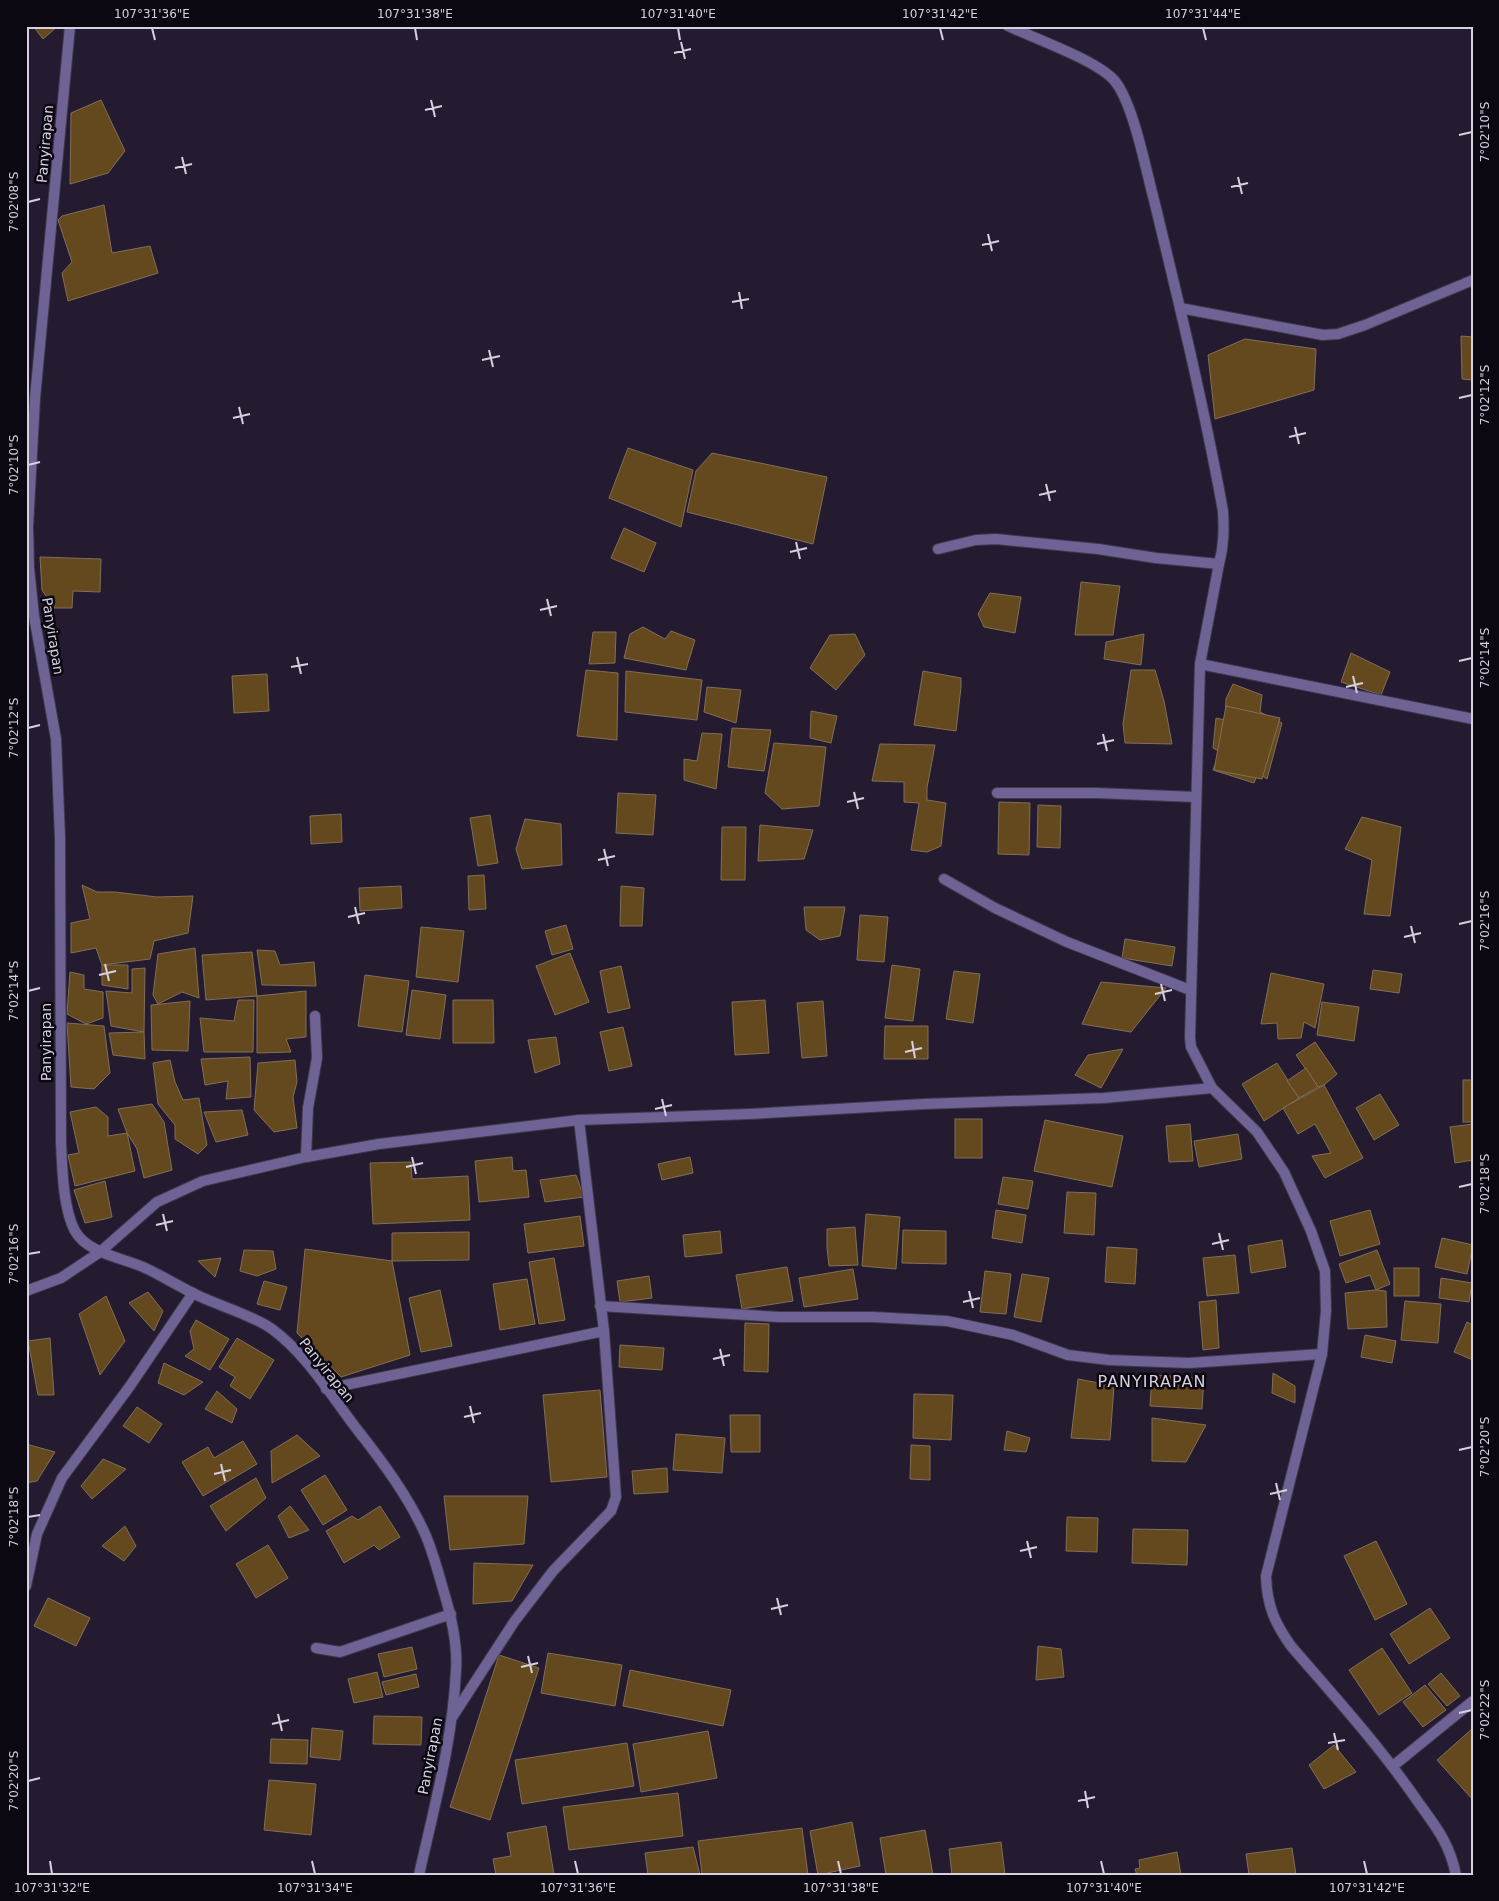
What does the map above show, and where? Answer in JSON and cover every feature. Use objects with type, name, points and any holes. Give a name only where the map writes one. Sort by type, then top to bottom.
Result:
[{"type":"street","name":"Panyirapan","points":[[70,26],[35,408],[28,537],[34,616],[52,714],[57,754],[60,838],[62,1169],[70,1215],[76,1233],[80,1238],[100,1252],[146,1268],[194,1293],[272,1328],[313,1370],[370,1446],[409,1503],[426,1536],[451,1614],[457,1669],[452,1719],[419,1875]]},
{"type":"street","points":[[1008,26],[1095,66],[1114,80],[1130,113],[1139,142],[1180,308],[1223,511],[1223,549],[1200,664],[1189,1020],[1191,1047],[1212,1088],[1257,1132],[1284,1172],[1311,1231],[1325,1271],[1326,1311],[1322,1354],[1266,1576],[1267,1594],[1271,1611],[1279,1629],[1291,1646],[1393,1766],[1447,1844],[1453,1858],[1456,1875]]},
{"type":"street","points":[[1180,308],[1323,335],[1338,334],[1473,280]]},
{"type":"street","points":[[938,549],[976,540],[996,539],[1219,564]]},
{"type":"street","points":[[1200,664],[1473,719]]},
{"type":"street","points":[[997,793],[1196,797]]},
{"type":"street","points":[[944,879],[995,908],[1067,942],[1190,990]]},
{"type":"street","points":[[306,1157],[308,1108],[317,1058],[315,1016]]},
{"type":"street","points":[[26,1290],[61,1278],[100,1252],[157,1202],[203,1181],[306,1157],[379,1144],[579,1120],[749,1114],[924,1104],[1104,1098],[1212,1088]]},
{"type":"street","points":[[452,1719],[514,1622],[547,1578],[611,1511],[616,1497],[604,1331],[579,1120]]},
{"type":"street","points":[[26,1586],[37,1534],[62,1478],[130,1386],[194,1293]]},
{"type":"street","points":[[600,1306],[780,1317],[873,1317],[947,1321],[1012,1335],[1068,1355],[1109,1360],[1188,1363],[1322,1354]]},
{"type":"street","points":[[326,1389],[604,1331]]},
{"type":"street","points":[[316,1648],[340,1652],[451,1614]]},
{"type":"street","points":[[1393,1766],[1473,1701]]},
{"type":"building","points":[[33,26],[58,26],[43,39]]},
{"type":"building","points":[[101,100],[125,151],[108,173],[70,184],[71,113]]},
{"type":"building","points":[[104,205],[112,253],[150,246],[158,273],[68,301],[62,273],[72,262],[58,220],[62,216]]},
{"type":"building","points":[[1461,336],[1473,337],[1473,380],[1462,379]]},
{"type":"building","points":[[1245,339],[1316,349],[1314,390],[1215,419],[1208,355]]},
{"type":"building","points":[[628,448],[693,470],[681,527],[609,498]]},
{"type":"building","points":[[712,453],[827,477],[813,544],[687,512],[696,471]]},
{"type":"building","points":[[624,528],[656,543],[644,572],[611,558]]},
{"type":"building","points":[[40,557],[101,559],[100,592],[73,591],[72,608],[54,608],[42,590]]},
{"type":"building","points":[[1081,582],[1120,586],[1113,635],[1075,635]]},
{"type":"building","points":[[990,593],[1021,597],[1015,633],[984,627],[978,614]]},
{"type":"building","points":[[643,627],[665,639],[671,631],[695,640],[686,670],[624,658],[630,634]]},
{"type":"building","points":[[593,632],[616,632],[615,663],[589,664]]},
{"type":"building","points":[[855,634],[865,655],[836,690],[810,668],[830,635]]},
{"type":"building","points":[[1144,634],[1141,665],[1104,659],[1106,642]]},
{"type":"building","points":[[1351,653],[1390,672],[1381,695],[1341,682]]},
{"type":"building","points":[[586,670],[618,673],[617,740],[577,736]]},
{"type":"building","points":[[1131,670],[1155,670],[1164,701],[1172,744],[1125,743],[1123,724]]},
{"type":"building","points":[[626,671],[702,680],[697,720],[625,712]]},
{"type":"building","points":[[923,671],[961,678],[956,731],[914,725]]},
{"type":"building","points":[[267,674],[269,711],[234,713],[232,676]]},
{"type":"building","points":[[1233,684],[1262,695],[1260,712],[1282,723],[1267,779],[1258,773],[1254,783],[1213,770],[1220,752],[1213,748],[1216,718],[1225,720],[1226,699]]},
{"type":"building","points":[[707,687],[741,690],[736,723],[704,712]]},
{"type":"building","points":[[1226,706],[1280,718],[1262,779],[1214,770]]},
{"type":"building","points":[[811,711],[837,716],[831,743],[810,738]]},
{"type":"building","points":[[732,728],[771,730],[764,771],[728,767]]},
{"type":"building","points":[[702,733],[722,734],[716,789],[684,780],[684,759],[697,761]]},
{"type":"building","points":[[774,743],[826,747],[819,806],[782,809],[765,793]]},
{"type":"building","points":[[880,744],[935,745],[927,788],[927,800],[946,803],[941,846],[927,852],[911,850],[919,803],[904,802],[904,782],[872,781]]},
{"type":"building","points":[[618,793],[656,795],[653,835],[616,833]]},
{"type":"building","points":[[999,802],[1030,803],[1029,855],[998,854]]},
{"type":"building","points":[[1038,805],[1061,806],[1060,848],[1037,847]]},
{"type":"building","points":[[341,814],[342,842],[311,844],[310,816]]},
{"type":"building","points":[[490,815],[498,863],[478,866],[470,818]]},
{"type":"building","points":[[1362,817],[1401,827],[1390,916],[1364,914],[1372,860],[1345,849]]},
{"type":"building","points":[[525,819],[561,824],[562,865],[522,869],[516,849]]},
{"type":"building","points":[[760,825],[813,830],[804,859],[758,861]]},
{"type":"building","points":[[722,827],[746,827],[745,880],[721,880]]},
{"type":"building","points":[[484,875],[486,909],[469,910],[468,876]]},
{"type":"building","points":[[82,885],[97,892],[157,897],[193,896],[188,933],[154,941],[150,959],[102,965],[96,948],[71,953],[71,923],[90,919]]},
{"type":"building","points":[[401,886],[402,908],[360,911],[359,888]]},
{"type":"building","points":[[621,886],[644,888],[642,926],[620,926]]},
{"type":"building","points":[[804,907],[845,907],[840,936],[820,940],[806,930]]},
{"type":"building","points":[[860,915],[888,917],[884,962],[857,960]]},
{"type":"building","points":[[566,925],[573,949],[552,955],[545,931]]},
{"type":"building","points":[[421,927],[464,931],[458,982],[416,977]]},
{"type":"building","points":[[1125,939],[1175,947],[1172,966],[1122,958]]},
{"type":"building","points":[[195,948],[199,998],[182,992],[158,1004],[153,995],[158,954]]},
{"type":"building","points":[[257,950],[275,951],[280,965],[314,962],[316,986],[262,985]]},
{"type":"building","points":[[252,952],[257,996],[206,1000],[202,955]]},
{"type":"building","points":[[570,953],[589,1002],[555,1015],[536,966]]},
{"type":"building","points":[[102,965],[128,965],[128,989],[102,985]]},
{"type":"building","points":[[892,965],[920,969],[913,1021],[885,1018]]},
{"type":"building","points":[[621,966],[630,1008],[608,1013],[600,971]]},
{"type":"building","points":[[145,968],[144,1032],[111,1026],[106,991],[132,993],[132,969]]},
{"type":"building","points":[[1373,970],[1402,974],[1399,993],[1370,989]]},
{"type":"building","points":[[954,971],[980,974],[973,1023],[946,1019]]},
{"type":"building","points":[[70,972],[84,975],[84,989],[103,992],[103,1018],[86,1024],[67,1014]]},
{"type":"building","points":[[1271,973],[1324,984],[1315,1028],[1304,1022],[1301,1038],[1278,1039],[1277,1023],[1261,1024]]},
{"type":"building","points":[[365,975],[409,981],[402,1032],[358,1026]]},
{"type":"building","points":[[1101,982],[1166,988],[1131,1032],[1082,1024]]},
{"type":"building","points":[[412,990],[446,995],[440,1039],[406,1035]]},
{"type":"building","points":[[306,991],[306,1037],[286,1039],[291,1052],[257,1053],[257,996]]},
{"type":"building","points":[[238,1000],[254,1000],[253,1052],[204,1052],[200,1018],[234,1021]]},
{"type":"building","points":[[453,1000],[493,1000],[494,1043],[453,1043]]},
{"type":"building","points":[[765,1000],[769,1053],[735,1055],[732,1002]]},
{"type":"building","points":[[190,1001],[188,1051],[152,1050],[151,1005]]},
{"type":"building","points":[[823,1001],[827,1056],[802,1058],[797,1003]]},
{"type":"building","points":[[1322,1002],[1359,1007],[1354,1041],[1317,1035]]},
{"type":"building","points":[[67,1023],[104,1026],[110,1073],[94,1089],[71,1087]]},
{"type":"building","points":[[885,1026],[928,1026],[928,1059],[884,1059]]},
{"type":"building","points":[[623,1027],[632,1066],[609,1071],[600,1032]]},
{"type":"building","points":[[144,1032],[145,1059],[113,1055],[109,1033]]},
{"type":"building","points":[[556,1037],[560,1064],[535,1073],[528,1040]]},
{"type":"building","points":[[1315,1042],[1337,1074],[1324,1085],[1318,1087],[1296,1055]]},
{"type":"building","points":[[1123,1049],[1101,1088],[1075,1075],[1088,1055]]},
{"type":"building","points":[[250,1057],[251,1097],[226,1099],[228,1081],[205,1085],[201,1059]]},
{"type":"building","points":[[170,1060],[175,1082],[183,1100],[199,1098],[207,1145],[198,1154],[175,1139],[175,1125],[158,1104],[153,1063]]},
{"type":"building","points":[[295,1060],[297,1082],[293,1097],[297,1128],[274,1132],[254,1110],[258,1063]]},
{"type":"building","points":[[1277,1063],[1299,1098],[1264,1121],[1242,1084]]},
{"type":"building","points":[[1306,1068],[1318,1087],[1299,1098],[1287,1081]]},
{"type":"building","points":[[1463,1080],[1473,1080],[1473,1122],[1463,1122]]},
{"type":"building","points":[[1324,1085],[1363,1158],[1325,1178],[1312,1156],[1331,1153],[1315,1124],[1298,1134],[1283,1108]]},
{"type":"building","points":[[1380,1094],[1399,1125],[1374,1140],[1356,1108]]},
{"type":"building","points":[[152,1104],[164,1122],[172,1170],[144,1178],[137,1149],[127,1133],[118,1109]]},
{"type":"building","points":[[96,1107],[108,1117],[108,1136],[127,1133],[135,1171],[75,1186],[68,1155],[79,1153],[70,1112]]},
{"type":"building","points":[[242,1110],[248,1135],[216,1142],[204,1112]]},
{"type":"building","points":[[955,1119],[982,1119],[982,1158],[955,1158]]},
{"type":"building","points":[[1045,1120],[1123,1136],[1112,1187],[1034,1171]]},
{"type":"building","points":[[1190,1124],[1193,1161],[1169,1162],[1166,1126]]},
{"type":"building","points":[[1473,1124],[1473,1160],[1455,1163],[1450,1127]]},
{"type":"building","points":[[1238,1134],[1242,1159],[1199,1167],[1194,1141]]},
{"type":"building","points":[[512,1157],[513,1171],[526,1170],[529,1197],[479,1202],[475,1161]]},
{"type":"building","points":[[690,1157],[693,1173],[662,1180],[658,1164]]},
{"type":"building","points":[[411,1162],[412,1179],[468,1176],[470,1220],[373,1224],[370,1163]]},
{"type":"building","points":[[576,1175],[584,1197],[545,1202],[540,1180]]},
{"type":"building","points":[[1003,1177],[1033,1181],[1028,1209],[998,1204]]},
{"type":"building","points":[[105,1181],[112,1217],[85,1223],[74,1190]]},
{"type":"building","points":[[1067,1192],[1096,1193],[1094,1235],[1064,1233]]},
{"type":"building","points":[[996,1210],[1026,1215],[1022,1243],[992,1238]]},
{"type":"building","points":[[1370,1210],[1380,1244],[1340,1256],[1330,1221]]},
{"type":"building","points":[[866,1214],[900,1217],[896,1269],[862,1266]]},
{"type":"building","points":[[580,1216],[584,1246],[528,1253],[524,1224]]},
{"type":"building","points":[[855,1227],[858,1265],[829,1266],[827,1229]]},
{"type":"building","points":[[903,1230],[946,1231],[946,1264],[902,1263]]},
{"type":"building","points":[[720,1231],[722,1253],[685,1257],[683,1235]]},
{"type":"building","points":[[469,1232],[469,1260],[392,1261],[392,1233]]},
{"type":"building","points":[[1442,1238],[1473,1245],[1467,1274],[1435,1267]]},
{"type":"building","points":[[1282,1240],[1286,1267],[1251,1273],[1248,1246]]},
{"type":"building","points":[[1107,1247],[1137,1249],[1135,1284],[1105,1282]]},
{"type":"building","points":[[305,1249],[392,1261],[410,1355],[341,1377],[297,1333]]},
{"type":"building","points":[[244,1250],[273,1251],[276,1269],[257,1276],[240,1271]]},
{"type":"building","points":[[1377,1250],[1390,1284],[1376,1290],[1370,1275],[1346,1283],[1339,1264]]},
{"type":"building","points":[[1235,1255],[1239,1293],[1207,1296],[1203,1258]]},
{"type":"building","points":[[221,1258],[215,1277],[198,1261]]},
{"type":"building","points":[[554,1258],[565,1320],[539,1324],[529,1262]]},
{"type":"building","points":[[787,1267],[793,1301],[742,1309],[736,1275]]},
{"type":"building","points":[[1394,1268],[1419,1268],[1419,1296],[1394,1296]]},
{"type":"building","points":[[853,1269],[858,1299],[804,1307],[799,1278]]},
{"type":"building","points":[[985,1271],[1011,1274],[1006,1314],[980,1312]]},
{"type":"building","points":[[1022,1274],[1049,1278],[1041,1322],[1014,1317]]},
{"type":"building","points":[[649,1276],[652,1298],[620,1302],[617,1281]]},
{"type":"building","points":[[1441,1278],[1472,1283],[1469,1302],[1439,1298]]},
{"type":"building","points":[[527,1279],[535,1324],[500,1330],[493,1284]]},
{"type":"building","points":[[264,1281],[287,1287],[280,1310],[257,1304]]},
{"type":"building","points":[[440,1290],[452,1346],[421,1352],[409,1298]]},
{"type":"building","points":[[1386,1291],[1387,1327],[1348,1329],[1345,1293]]},
{"type":"building","points":[[148,1292],[163,1311],[154,1331],[129,1303]]},
{"type":"building","points":[[106,1296],[125,1341],[100,1375],[79,1314]]},
{"type":"building","points":[[1216,1300],[1219,1348],[1203,1350],[1199,1302]]},
{"type":"building","points":[[1405,1301],[1441,1304],[1438,1343],[1401,1340]]},
{"type":"building","points":[[196,1320],[229,1339],[210,1370],[185,1356],[194,1349],[190,1331]]},
{"type":"building","points":[[1467,1322],[1473,1325],[1473,1360],[1454,1352]]},
{"type":"building","points":[[745,1323],[769,1324],[768,1372],[744,1371]]},
{"type":"building","points":[[1365,1335],[1396,1341],[1392,1363],[1361,1357]]},
{"type":"building","points":[[50,1338],[54,1395],[38,1395],[28,1341]]},
{"type":"building","points":[[237,1338],[274,1360],[250,1399],[230,1386],[235,1377],[219,1367]]},
{"type":"building","points":[[620,1345],[664,1348],[662,1370],[619,1367]]},
{"type":"building","points":[[164,1363],[203,1382],[184,1395],[158,1383]]},
{"type":"building","points":[[1273,1373],[1295,1386],[1295,1403],[1272,1393]]},
{"type":"building","points":[[1152,1375],[1204,1378],[1202,1409],[1150,1406]]},
{"type":"building","points":[[1078,1379],[1114,1386],[1110,1440],[1071,1438]]},
{"type":"building","points":[[600,1390],[607,1477],[551,1482],[543,1395]]},
{"type":"building","points":[[217,1391],[237,1409],[232,1423],[205,1409]]},
{"type":"building","points":[[914,1394],[953,1395],[951,1440],[913,1438]]},
{"type":"building","points":[[137,1407],[162,1424],[149,1443],[123,1426]]},
{"type":"building","points":[[730,1415],[760,1415],[760,1452],[731,1452]]},
{"type":"building","points":[[1152,1418],[1206,1425],[1186,1462],[1152,1461]]},
{"type":"building","points":[[1007,1431],[1030,1438],[1026,1452],[1004,1450]]},
{"type":"building","points":[[676,1434],[725,1438],[722,1473],[673,1470]]},
{"type":"building","points":[[297,1435],[320,1456],[272,1483],[271,1451]]},
{"type":"building","points":[[243,1441],[257,1464],[203,1496],[182,1462],[208,1447],[214,1458]]},
{"type":"building","points":[[26,1444],[55,1452],[37,1481],[26,1483]]},
{"type":"building","points":[[911,1445],[930,1446],[930,1480],[910,1479]]},
{"type":"building","points":[[103,1459],[126,1469],[92,1499],[81,1486]]},
{"type":"building","points":[[667,1468],[668,1492],[634,1494],[632,1471]]},
{"type":"building","points":[[325,1475],[347,1510],[323,1525],[301,1490]]},
{"type":"building","points":[[256,1478],[266,1498],[226,1531],[210,1506]]},
{"type":"building","points":[[444,1496],[528,1496],[524,1544],[450,1550]]},
{"type":"building","points":[[290,1506],[309,1530],[289,1538],[278,1516]]},
{"type":"building","points":[[380,1506],[400,1537],[379,1550],[374,1545],[344,1563],[326,1531],[352,1516],[358,1520]]},
{"type":"building","points":[[1067,1517],[1098,1518],[1097,1552],[1066,1551]]},
{"type":"building","points":[[125,1526],[136,1546],[124,1561],[102,1546]]},
{"type":"building","points":[[1133,1529],[1188,1530],[1187,1565],[1132,1563]]},
{"type":"building","points":[[1376,1541],[1407,1604],[1375,1620],[1344,1556]]},
{"type":"building","points":[[268,1545],[288,1578],[256,1598],[236,1564]]},
{"type":"building","points":[[474,1563],[533,1565],[512,1601],[473,1604]]},
{"type":"building","points":[[48,1598],[90,1618],[76,1646],[34,1626]]},
{"type":"building","points":[[1430,1608],[1450,1638],[1409,1664],[1390,1634]]},
{"type":"building","points":[[1038,1646],[1061,1649],[1064,1677],[1036,1680]]},
{"type":"building","points":[[412,1647],[417,1669],[384,1677],[378,1654]]},
{"type":"building","points":[[1382,1648],[1412,1693],[1379,1715],[1349,1670]]},
{"type":"building","points":[[548,1653],[622,1665],[615,1706],[541,1693]]},
{"type":"building","points":[[499,1655],[539,1668],[490,1820],[450,1807]]},
{"type":"building","points":[[630,1670],[731,1690],[723,1726],[623,1706]]},
{"type":"building","points":[[377,1672],[383,1697],[354,1703],[348,1679]]},
{"type":"building","points":[[1441,1673],[1460,1696],[1447,1706],[1428,1684]]},
{"type":"building","points":[[416,1674],[419,1687],[386,1695],[382,1682]]},
{"type":"building","points":[[1425,1685],[1446,1710],[1423,1727],[1403,1702]]},
{"type":"building","points":[[374,1716],[422,1717],[421,1745],[373,1744]]},
{"type":"building","points":[[312,1728],[343,1731],[340,1760],[310,1757]]},
{"type":"building","points":[[1473,1728],[1473,1800],[1437,1760]]},
{"type":"building","points":[[708,1731],[717,1778],[641,1792],[633,1744]]},
{"type":"building","points":[[271,1739],[308,1740],[307,1764],[270,1763]]},
{"type":"building","points":[[627,1743],[634,1786],[522,1804],[515,1760]]},
{"type":"building","points":[[1334,1745],[1356,1772],[1324,1789],[1309,1765]]},
{"type":"building","points":[[269,1780],[316,1784],[311,1835],[264,1830]]},
{"type":"building","points":[[678,1793],[683,1836],[569,1850],[563,1807]]},
{"type":"building","points":[[852,1822],[860,1866],[818,1875],[810,1831]]},
{"type":"building","points":[[546,1826],[554,1875],[496,1875],[493,1859],[511,1856],[507,1833]]},
{"type":"building","points":[[802,1828],[808,1875],[702,1875],[698,1841]]},
{"type":"building","points":[[925,1830],[933,1875],[886,1875],[880,1838]]},
{"type":"building","points":[[1001,1842],[1005,1875],[952,1875],[949,1849]]},
{"type":"building","points":[[693,1847],[700,1875],[648,1875],[645,1853]]},
{"type":"building","points":[[1292,1848],[1296,1875],[1249,1875],[1246,1854]]},
{"type":"building","points":[[1177,1852],[1181,1875],[1137,1875],[1135,1869],[1140,1868],[1139,1860]]},
{"type":"district","name":"PANYIRAPAN","points":[[1152,1381]]}]
